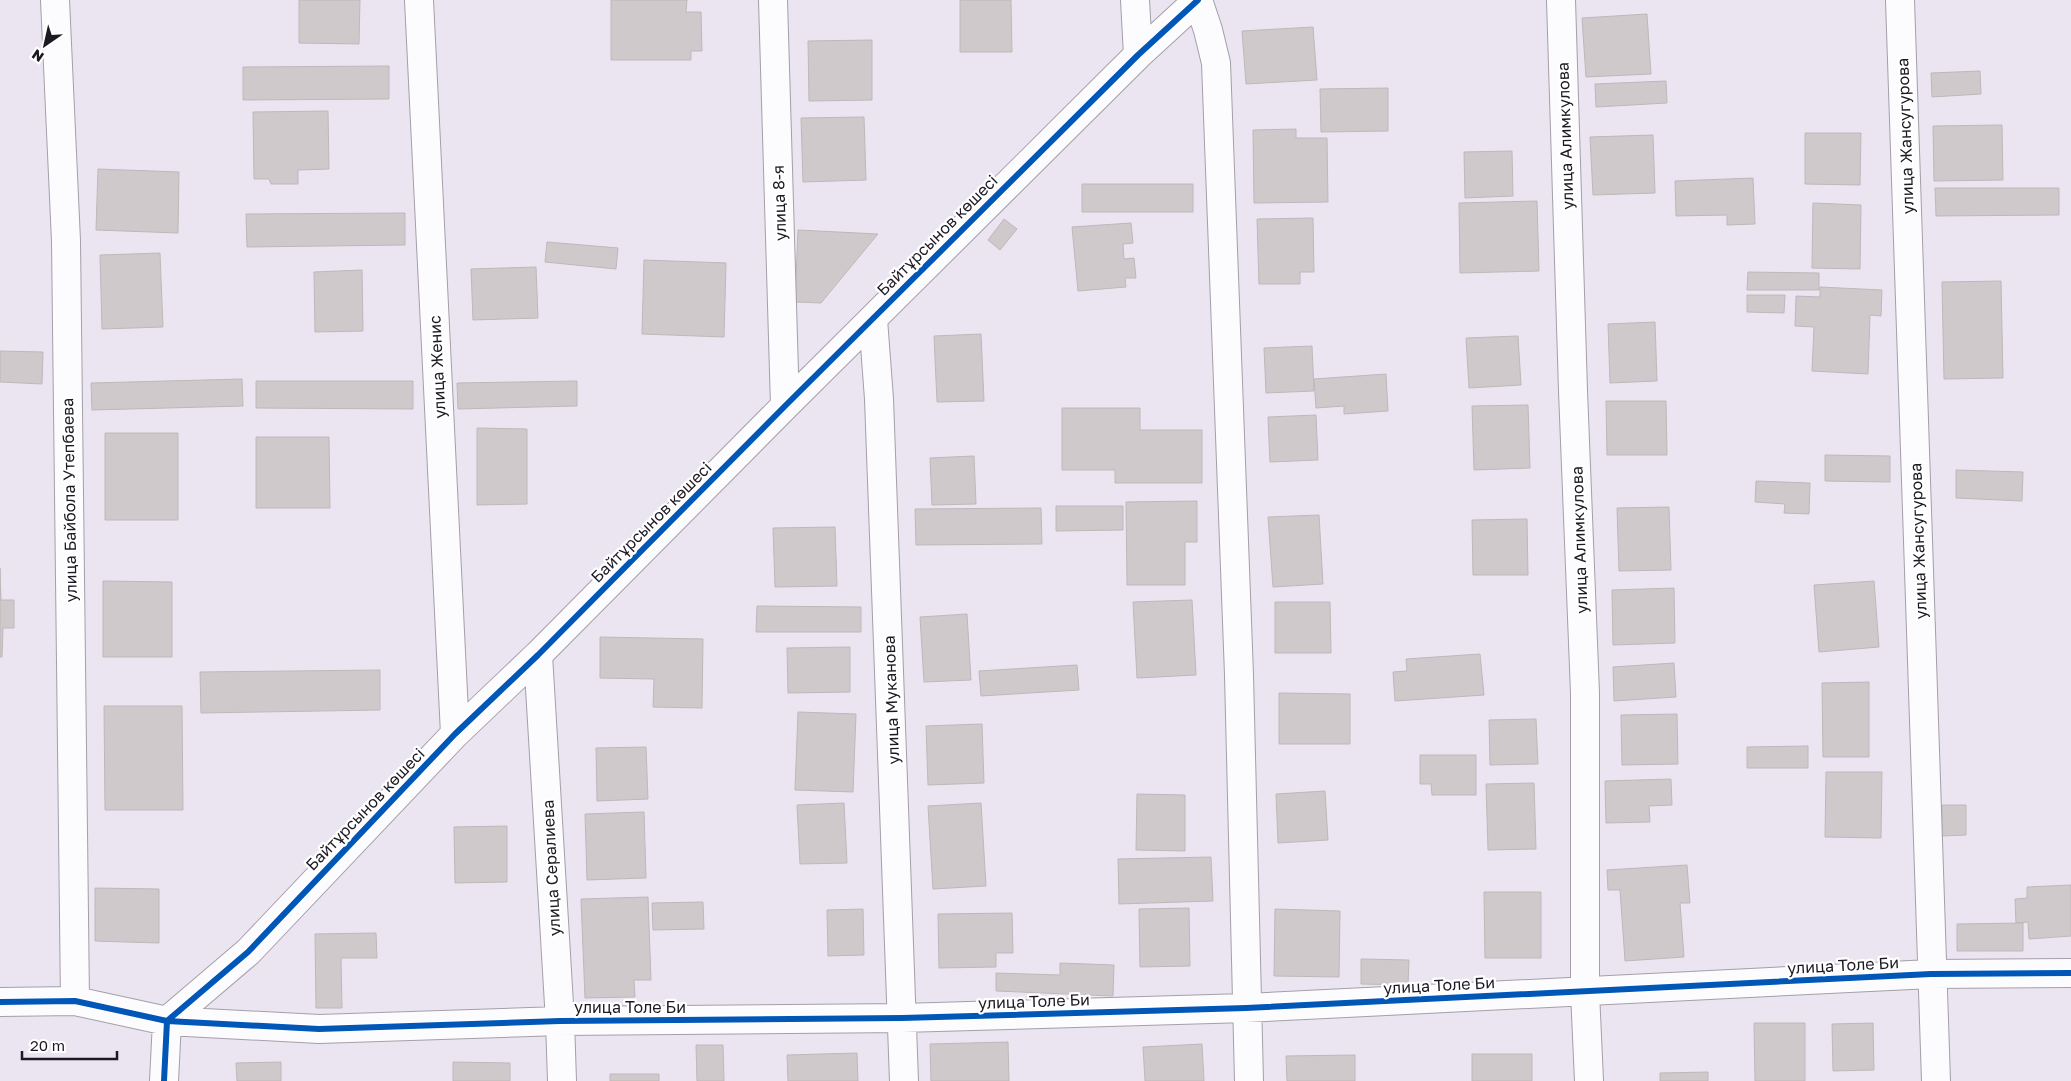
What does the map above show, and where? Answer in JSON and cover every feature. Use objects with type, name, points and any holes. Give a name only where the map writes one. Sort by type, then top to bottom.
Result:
[{"type":"street","name":"улица Байбола Утепбаева","points":[[55,0],[66,241],[75,1001]]},
{"type":"street","name":"улица Женис","points":[[419,0],[455,734]]},
{"type":"street","name":"улица 8-я","points":[[773,0],[785,406]]},
{"type":"street","points":[[1135,0],[1138,55]]},
{"type":"street","name":"Байтұрсынов көшесі","points":[[167,1021],[248,952],[455,734],[538,655],[1138,55],[1198,0]]},
{"type":"street","points":[[1198,0],[1216,63],[1239,666],[1249,1081]]},
{"type":"street","name":"улица Алимкулова","points":[[1561,0],[1573,392],[1585,693],[1585,992],[1588,1081]]},
{"type":"street","name":"улица Жансугурова","points":[[1900,0],[1936,1081]]},
{"type":"street","name":"улица Муканова","points":[[873,319],[880,409],[904,1081]]},
{"type":"street","name":"улица Сералиева","points":[[538,655],[562,1081]]},
{"type":"street","name":"улица Толе Би","points":[[0,1002],[75,1001],[167,1021],[319,1029],[560,1021],[902,1018],[1246,1008],[1931,974],[2071,972]]},
{"type":"street","points":[[164,1081],[167,1021]]},
{"type":"building","points":[[299,0],[360,0],[359,44],[299,43]]},
{"type":"building","points":[[611,0],[687,0],[686,12],[701,12],[702,51],[691,51],[691,60],[611,60]]},
{"type":"building","points":[[960,0],[1011,0],[1012,52],[960,52]]},
{"type":"building","points":[[1647,14],[1651,74],[1586,77],[1582,18]]},
{"type":"building","points":[[1313,27],[1317,80],[1246,84],[1242,31]]},
{"type":"building","points":[[872,40],[872,100],[809,101],[808,41]]},
{"type":"building","points":[[389,66],[389,99],[243,100],[243,67]]},
{"type":"building","points":[[1980,71],[1981,94],[1932,97],[1931,73]]},
{"type":"building","points":[[1666,81],[1667,103],[1596,107],[1595,84]]},
{"type":"building","points":[[1388,88],[1388,131],[1321,132],[1320,89]]},
{"type":"building","points":[[328,111],[329,169],[298,170],[298,184],[271,184],[269,179],[254,179],[253,112]]},
{"type":"building","points":[[864,117],[866,180],[803,182],[801,118]]},
{"type":"building","points":[[2002,125],[2003,180],[1934,181],[1933,126]]},
{"type":"building","points":[[1296,129],[1296,138],[1327,138],[1328,202],[1254,203],[1253,130]]},
{"type":"building","points":[[1805,133],[1861,133],[1860,185],[1805,184]]},
{"type":"building","points":[[1653,135],[1655,193],[1593,195],[1590,137]]},
{"type":"building","points":[[1512,151],[1513,196],[1465,198],[1464,152]]},
{"type":"building","points":[[98,169],[179,172],[178,233],[96,230]]},
{"type":"building","points":[[1753,178],[1755,224],[1727,225],[1727,215],[1676,216],[1675,181]]},
{"type":"building","points":[[1082,184],[1193,184],[1193,212],[1082,212]]},
{"type":"building","points":[[1935,188],[2059,188],[2059,215],[1936,216]]},
{"type":"building","points":[[1537,201],[1539,271],[1460,273],[1459,203]]},
{"type":"building","points":[[1813,203],[1861,205],[1860,269],[1812,268]]},
{"type":"building","points":[[405,213],[405,245],[247,247],[246,214]]},
{"type":"building","points":[[1313,218],[1314,272],[1300,272],[1300,284],[1259,284],[1257,219]]},
{"type":"building","points":[[1004,219],[1017,229],[1000,250],[988,240]]},
{"type":"building","points":[[1131,223],[1133,243],[1123,244],[1124,259],[1134,258],[1136,278],[1125,278],[1126,287],[1078,291],[1072,227]]},
{"type":"building","points":[[798,230],[878,234],[821,303],[795,302]]},
{"type":"building","points":[[547,242],[618,248],[616,269],[545,262]]},
{"type":"building","points":[[160,253],[163,327],[102,329],[100,255]]},
{"type":"building","points":[[644,260],[726,263],[724,337],[642,334]]},
{"type":"building","points":[[536,267],[538,318],[473,320],[471,269]]},
{"type":"building","points":[[362,270],[363,331],[315,332],[314,272]]},
{"type":"building","points":[[1748,272],[1819,273],[1819,290],[1747,290]]},
{"type":"building","points":[[2001,281],[2003,378],[1944,379],[1942,282]]},
{"type":"building","points":[[1820,287],[1882,290],[1881,316],[1870,315],[1868,374],[1812,371],[1814,327],[1795,326],[1796,296],[1820,297]]},
{"type":"building","points":[[1747,295],[1785,295],[1784,313],[1747,312]]},
{"type":"building","points":[[1655,322],[1657,381],[1610,383],[1608,324]]},
{"type":"building","points":[[981,334],[984,401],[937,402],[934,336]]},
{"type":"building","points":[[1518,336],[1521,385],[1469,388],[1466,338]]},
{"type":"building","points":[[1312,346],[1314,391],[1266,393],[1264,348]]},
{"type":"building","points":[[0,351],[43,352],[42,384],[0,382]]},
{"type":"building","points":[[1386,374],[1388,411],[1344,414],[1344,406],[1316,408],[1314,379]]},
{"type":"building","points":[[242,379],[243,406],[92,410],[91,383]]},
{"type":"building","points":[[256,381],[413,381],[413,409],[256,408]]},
{"type":"building","points":[[577,381],[577,406],[458,409],[457,383]]},
{"type":"building","points":[[1606,401],[1666,401],[1667,455],[1607,455]]},
{"type":"building","points":[[1528,405],[1530,468],[1474,470],[1472,406]]},
{"type":"building","points":[[1062,408],[1140,408],[1140,430],[1202,430],[1202,483],[1115,483],[1115,470],[1062,470]]},
{"type":"building","points":[[1316,415],[1318,460],[1270,462],[1268,417]]},
{"type":"building","points":[[477,428],[527,429],[527,504],[477,505]]},
{"type":"building","points":[[105,433],[178,433],[178,520],[105,520]]},
{"type":"building","points":[[256,437],[329,437],[330,508],[256,508]]},
{"type":"building","points":[[1825,455],[1890,456],[1890,482],[1825,481]]},
{"type":"building","points":[[974,456],[976,504],[932,505],[930,458]]},
{"type":"building","points":[[1956,470],[2023,472],[2022,501],[1956,498]]},
{"type":"building","points":[[1756,481],[1810,483],[1809,514],[1784,513],[1785,504],[1755,502]]},
{"type":"building","points":[[1197,501],[1197,542],[1185,542],[1185,585],[1127,585],[1126,502]]},
{"type":"building","points":[[1056,506],[1123,506],[1123,530],[1056,531]]},
{"type":"building","points":[[1669,507],[1671,570],[1619,571],[1617,508]]},
{"type":"building","points":[[1041,508],[1042,544],[916,545],[915,509]]},
{"type":"building","points":[[1319,515],[1323,584],[1273,587],[1268,517]]},
{"type":"building","points":[[1527,519],[1528,575],[1473,575],[1472,520]]},
{"type":"building","points":[[835,527],[837,586],[775,587],[773,528]]},
{"type":"building","points":[[0,568],[1,600],[14,600],[14,628],[3,628],[2,657],[0,657]]},
{"type":"building","points":[[103,581],[172,582],[172,657],[103,657]]},
{"type":"building","points":[[1874,581],[1879,647],[1819,652],[1814,585]]},
{"type":"building","points":[[1674,588],[1675,643],[1613,645],[1612,590]]},
{"type":"building","points":[[1192,600],[1196,675],[1137,678],[1133,602]]},
{"type":"building","points":[[1275,602],[1330,602],[1331,653],[1275,653]]},
{"type":"building","points":[[757,606],[861,607],[861,632],[756,632]]},
{"type":"building","points":[[967,614],[971,680],[924,682],[920,617]]},
{"type":"building","points":[[600,637],[703,639],[702,708],[653,707],[654,679],[600,678]]},
{"type":"building","points":[[850,647],[850,692],[788,693],[787,648]]},
{"type":"building","points":[[1480,654],[1484,695],[1395,701],[1393,672],[1407,671],[1406,659]]},
{"type":"building","points":[[1674,663],[1676,697],[1614,701],[1613,667]]},
{"type":"building","points":[[1077,665],[1079,690],[981,696],[979,671]]},
{"type":"building","points":[[380,670],[380,710],[201,713],[200,672]]},
{"type":"building","points":[[1869,682],[1869,757],[1823,757],[1822,683]]},
{"type":"building","points":[[1279,693],[1350,694],[1350,744],[1279,744]]},
{"type":"building","points":[[104,706],[182,706],[183,810],[105,810]]},
{"type":"building","points":[[798,712],[856,714],[853,792],[795,790]]},
{"type":"building","points":[[1677,714],[1678,764],[1622,765],[1621,715]]},
{"type":"building","points":[[1536,719],[1538,764],[1490,765],[1489,720]]},
{"type":"building","points":[[982,724],[984,783],[928,785],[926,726]]},
{"type":"building","points":[[1808,746],[1808,768],[1747,768],[1747,747]]},
{"type":"building","points":[[646,747],[648,799],[597,801],[596,748]]},
{"type":"building","points":[[1420,755],[1476,755],[1476,795],[1432,795],[1431,784],[1420,784]]},
{"type":"building","points":[[1826,772],[1882,772],[1881,838],[1825,837]]},
{"type":"building","points":[[1671,779],[1672,805],[1649,806],[1650,822],[1606,823],[1605,781]]},
{"type":"building","points":[[1534,783],[1536,849],[1488,850],[1486,784]]},
{"type":"building","points":[[1325,791],[1328,840],[1278,843],[1276,794]]},
{"type":"building","points":[[1137,794],[1185,795],[1185,851],[1136,850]]},
{"type":"building","points":[[844,803],[847,863],[800,864],[797,805]]},
{"type":"building","points":[[981,803],[986,886],[933,889],[928,806]]},
{"type":"building","points":[[1942,805],[1966,805],[1966,835],[1942,836]]},
{"type":"building","points":[[644,812],[646,878],[587,880],[585,814]]},
{"type":"building","points":[[507,826],[507,882],[455,883],[454,827]]},
{"type":"building","points":[[1211,857],[1213,901],[1119,904],[1118,859]]},
{"type":"building","points":[[1687,865],[1690,903],[1680,903],[1684,957],[1625,961],[1620,890],[1608,890],[1607,870]]},
{"type":"building","points":[[2071,885],[2071,936],[2029,939],[2028,922],[2016,923],[2015,899],[2027,898],[2027,887]]},
{"type":"building","points":[[95,888],[159,889],[159,943],[95,941]]},
{"type":"building","points":[[1484,892],[1541,892],[1541,958],[1485,958]]},
{"type":"building","points":[[648,897],[651,980],[634,980],[635,997],[585,998],[581,899]]},
{"type":"building","points":[[703,902],[704,929],[653,930],[652,903]]},
{"type":"building","points":[[1189,908],[1190,966],[1140,967],[1139,909]]},
{"type":"building","points":[[863,909],[864,955],[828,956],[827,910]]},
{"type":"building","points":[[1275,909],[1340,911],[1339,977],[1274,976]]},
{"type":"building","points":[[1012,913],[1013,953],[996,953],[996,967],[939,968],[938,914]]},
{"type":"building","points":[[2023,923],[2023,951],[1957,951],[1957,924]]},
{"type":"building","points":[[376,933],[377,958],[341,958],[342,1008],[316,1008],[315,934]]},
{"type":"building","points":[[1361,959],[1409,960],[1408,985],[1361,984]]},
{"type":"building","points":[[1060,963],[1114,965],[1113,996],[996,991],[996,973],[1060,975]]},
{"type":"building","points":[[1754,1023],[1805,1023],[1805,1081],[1755,1081]]},
{"type":"building","points":[[1873,1023],[1874,1070],[1833,1071],[1832,1024]]},
{"type":"building","points":[[1008,1042],[1009,1081],[931,1081],[930,1044]]},
{"type":"building","points":[[1202,1044],[1204,1081],[1145,1081],[1143,1047]]},
{"type":"building","points":[[696,1045],[723,1045],[724,1081],[697,1081]]},
{"type":"building","points":[[857,1053],[858,1081],[788,1081],[787,1055]]},
{"type":"building","points":[[1472,1054],[1532,1054],[1532,1081],[1472,1081]]},
{"type":"building","points":[[1355,1055],[1355,1081],[1287,1081],[1286,1056]]},
{"type":"building","points":[[281,1062],[281,1081],[237,1081],[236,1063]]},
{"type":"building","points":[[453,1062],[510,1063],[510,1081],[453,1081]]},
{"type":"building","points":[[1708,1072],[1708,1081],[1660,1081],[1660,1073]]},
{"type":"building","points":[[610,1074],[659,1074],[659,1081],[610,1081]]},
{"type":"cycle path","points":[[164,1081],[167,1021],[248,952],[455,734],[538,655],[1138,55],[1198,0]]},
{"type":"cycle path","points":[[0,1002],[75,1001],[167,1021],[319,1029],[560,1021],[902,1018],[1246,1008],[1931,974],[2071,973]]}]
